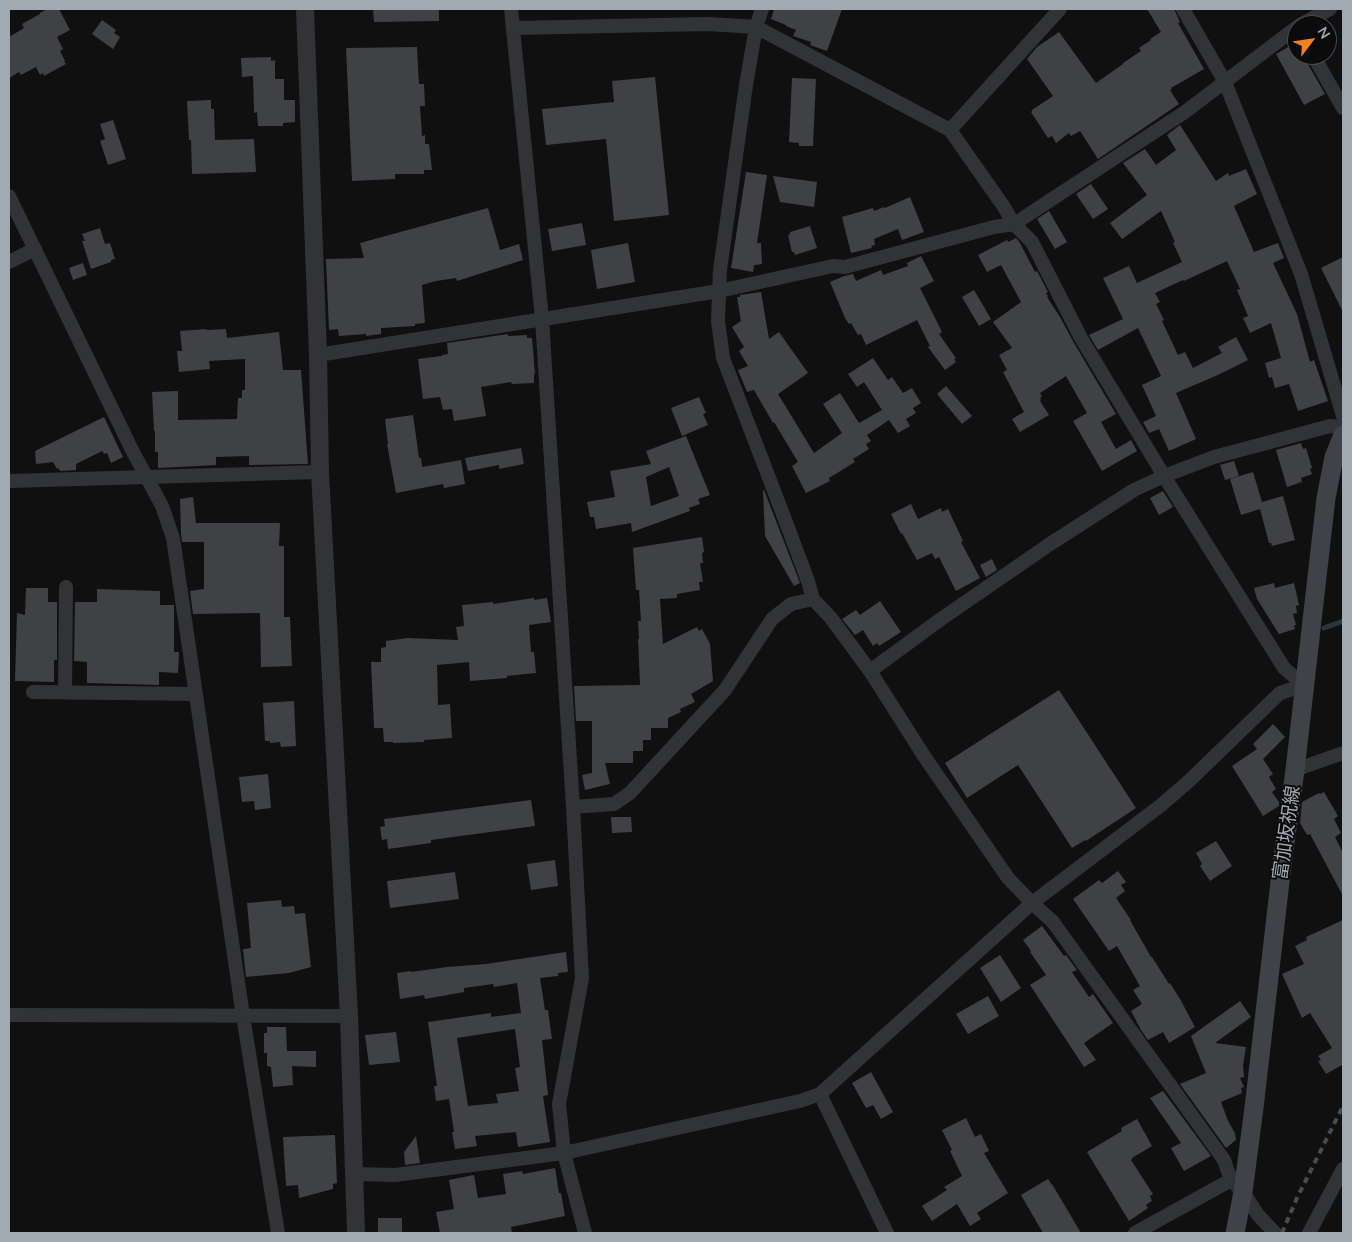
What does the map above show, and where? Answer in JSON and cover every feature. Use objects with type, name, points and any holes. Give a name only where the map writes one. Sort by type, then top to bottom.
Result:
[{"type":"main road","name":"富加坂祝線","points":[[1235,1233],[1237,1186],[1254,1108],[1326,498],[1334,457],[1343,435]]},
{"type":"street","points":[[306,9],[318,355],[320,472],[350,1016],[356,1233]]},
{"type":"street","points":[[511,9],[542,319],[582,978],[559,1104],[564,1153],[585,1233]]},
{"type":"street","points":[[762,9],[756,26],[720,270],[718,322],[723,358],[808,581],[813,600],[831,618],[870,671],[924,756],[1008,878],[1032,904],[1053,922],[1224,1160],[1237,1186],[1258,1216],[1275,1233]]},
{"type":"street","points":[[950,130],[1060,9]]},
{"type":"street","points":[[1183,9],[1225,82],[1301,274],[1343,416]]},
{"type":"street","points":[[1319,15],[1330,9]]},
{"type":"street","points":[[513,28],[708,24],[756,26],[950,130],[1014,224],[1032,242],[1081,338],[1164,476],[1284,668],[1304,685]]},
{"type":"street","points":[[318,355],[720,290],[833,266],[845,267],[994,226],[1014,224],[1185,112],[1287,34]]},
{"type":"street","points":[[1319,65],[1343,108]]},
{"type":"street","points":[[9,196],[162,506],[173,538],[243,1016],[278,1233]]},
{"type":"street","points":[[9,262],[35,249]]},
{"type":"street","points":[[870,671],[941,619],[1050,544],[1134,490],[1164,476],[1214,457],[1330,426],[1343,427]]},
{"type":"street","points":[[9,481],[320,472]]},
{"type":"street","points":[[65,692],[66,587]]},
{"type":"street","points":[[573,807],[614,804],[630,793],[724,690],[772,619],[790,604],[813,600]]},
{"type":"street","points":[[354,1174],[395,1175],[564,1153],[800,1101],[820,1094],[1032,904],[1189,781],[1280,693],[1304,685]]},
{"type":"street","points":[[33,692],[196,694]]},
{"type":"street","points":[[1295,770],[1343,753]]},
{"type":"street","points":[[9,1015],[350,1016]]},
{"type":"street","points":[[820,1094],[888,1233]]},
{"type":"street","points":[[1309,1233],[1343,1169]]},
{"type":"street","points":[[1135,1233],[1237,1186]]},
{"type":"building","points":[[47,9],[59,9],[70,30],[57,37],[63,49],[60,51],[66,64],[44,76],[43,73],[40,75],[36,67],[21,75],[19,72],[9,78],[9,37],[24,28],[22,24]]},
{"type":"building","points":[[373,9],[439,9],[439,21],[374,22]]},
{"type":"building","points":[[774,9],[842,9],[827,51],[810,45],[811,42],[793,36],[796,30],[771,19]]},
{"type":"building","points":[[1147,9],[1174,9],[1180,22],[1178,23],[1204,69],[1171,88],[1170,90],[1179,104],[1098,159],[1080,131],[1071,136],[1069,133],[1056,143],[1052,136],[1048,138],[1031,112],[1053,96],[1027,59],[1037,47],[1059,32],[1096,83],[1141,51],[1139,48],[1161,32]]},
{"type":"building","points":[[102,20],[116,30],[114,33],[120,37],[113,49],[92,34]]},
{"type":"building","points":[[417,47],[419,84],[424,84],[425,106],[420,106],[422,136],[425,135],[425,144],[429,144],[432,170],[424,170],[424,174],[395,174],[395,179],[352,181],[346,48]]},
{"type":"building","points":[[1287,48],[1287,65],[1308,65],[1325,94],[1304,105],[1276,54]]},
{"type":"building","points":[[271,57],[271,61],[275,60],[275,79],[284,79],[284,100],[295,100],[295,122],[283,123],[283,126],[258,126],[257,112],[254,113],[253,76],[242,77],[241,58]]},
{"type":"building","points":[[655,77],[669,215],[614,221],[606,139],[546,145],[542,109],[614,102],[612,81]]},
{"type":"building","points":[[792,78],[816,79],[813,146],[799,146],[799,143],[789,142]]},
{"type":"building","points":[[211,100],[211,109],[214,109],[215,140],[254,139],[256,172],[192,174],[187,101]]},
{"type":"building","points":[[113,120],[126,159],[108,165],[100,141],[105,139],[100,124]]},
{"type":"building","points":[[1180,125],[1216,181],[1228,173],[1229,176],[1246,169],[1257,194],[1234,206],[1254,252],[1278,243],[1284,258],[1273,263],[1297,314],[1310,362],[1314,360],[1328,401],[1298,411],[1289,384],[1275,388],[1272,377],[1269,378],[1265,363],[1281,358],[1271,323],[1250,333],[1243,318],[1248,316],[1237,290],[1240,289],[1227,261],[1155,293],[1160,302],[1156,304],[1164,320],[1162,321],[1178,355],[1185,352],[1193,368],[1222,353],[1218,347],[1236,337],[1248,360],[1176,393],[1196,439],[1169,451],[1159,429],[1149,433],[1143,422],[1156,416],[1142,385],[1161,376],[1138,328],[1098,350],[1089,335],[1123,319],[1103,278],[1129,266],[1137,283],[1182,262],[1161,211],[1122,239],[1110,223],[1147,195],[1123,163],[1145,149],[1156,165],[1176,150],[1167,135]]},
{"type":"building","points":[[746,172],[767,175],[757,243],[761,243],[762,264],[754,265],[753,272],[731,268]]},
{"type":"building","points":[[773,176],[817,182],[814,207],[780,202]]},
{"type":"building","points":[[1091,184],[1108,209],[1093,219],[1076,194]]},
{"type":"building","points":[[910,197],[924,232],[902,240],[898,229],[874,239],[875,245],[871,246],[872,248],[851,253],[842,217],[873,208],[874,211],[885,208]]},
{"type":"building","points":[[488,208],[500,250],[519,244],[523,260],[457,281],[456,278],[422,285],[425,323],[415,324],[415,326],[381,328],[381,334],[366,336],[366,334],[339,336],[338,329],[329,330],[326,259],[364,258],[360,243]]},
{"type":"building","points":[[1049,211],[1067,242],[1055,249],[1037,219]]},
{"type":"building","points":[[582,223],[586,245],[552,251],[548,229]]},
{"type":"building","points":[[810,226],[817,248],[795,255],[792,252],[788,235],[790,232]]},
{"type":"building","points":[[100,228],[105,244],[110,243],[115,259],[91,269],[82,241],[85,241],[82,234]]},
{"type":"building","points":[[1016,238],[1035,272],[1037,271],[1048,292],[1046,293],[1047,297],[1116,414],[1101,422],[1116,449],[1131,440],[1137,451],[1102,471],[1073,421],[1087,413],[1066,376],[1040,393],[1042,397],[1040,401],[1049,415],[1020,432],[1012,419],[1024,412],[1003,372],[1007,370],[999,355],[1012,348],[993,322],[1021,302],[1001,265],[987,272],[978,255],[1007,240],[1008,242]]},
{"type":"building","points":[[628,243],[635,282],[597,289],[591,250]]},
{"type":"building","points":[[921,256],[934,281],[920,288],[942,332],[939,334],[956,358],[954,359],[956,362],[945,370],[928,347],[930,346],[917,320],[866,345],[861,334],[858,335],[851,323],[849,324],[845,318],[830,282],[853,274],[856,281],[881,270],[883,275],[908,266],[907,263]]},
{"type":"building","points":[[1343,257],[1343,312],[1321,268]]},
{"type":"building","points":[[83,263],[87,275],[73,280],[69,268]]},
{"type":"building","points":[[974,290],[991,319],[979,326],[962,297]]},
{"type":"building","points":[[761,292],[769,339],[779,332],[808,373],[778,394],[814,453],[842,433],[823,404],[840,393],[859,423],[882,410],[864,382],[857,387],[848,374],[873,358],[888,380],[892,377],[903,393],[912,388],[921,403],[913,408],[916,413],[906,419],[910,426],[898,433],[889,420],[867,435],[871,441],[866,444],[869,449],[853,459],[855,462],[829,478],[830,481],[806,493],[792,466],[798,462],[754,390],[747,392],[738,370],[748,366],[739,351],[744,347],[732,327],[741,321],[737,297]]},
{"type":"building","points":[[226,329],[227,338],[279,332],[283,370],[301,370],[308,464],[249,465],[249,456],[216,457],[216,465],[158,468],[158,452],[155,452],[152,392],[178,391],[178,420],[237,419],[238,398],[242,398],[242,390],[245,390],[245,359],[209,361],[210,369],[179,372],[177,351],[182,351],[180,331]]},
{"type":"building","points":[[508,334],[508,336],[527,335],[527,338],[532,338],[534,383],[512,384],[511,382],[481,387],[486,416],[454,421],[452,409],[443,410],[440,397],[423,399],[418,359],[448,354],[447,343]]},
{"type":"building","points":[[946,386],[972,416],[962,424],[937,394]]},
{"type":"building","points":[[699,397],[706,413],[703,414],[708,425],[682,436],[671,408]]},
{"type":"building","points":[[413,415],[422,467],[461,460],[465,484],[444,488],[443,484],[396,493],[387,444],[385,419]]},
{"type":"building","points":[[104,417],[123,457],[111,463],[107,453],[104,454],[102,451],[76,464],[76,470],[60,471],[53,462],[36,464],[35,451]]},
{"type":"building","points":[[686,436],[710,495],[698,499],[700,504],[689,508],[690,511],[632,532],[631,523],[596,529],[594,517],[590,517],[587,502],[615,497],[610,471],[651,464],[646,451]],"holes":[[[669,467],[679,496],[651,506],[646,477]]]},
{"type":"building","points":[[1301,443],[1303,449],[1306,448],[1312,474],[1301,478],[1302,482],[1287,487],[1276,450]]},
{"type":"building","points":[[521,448],[524,464],[499,469],[499,465],[468,471],[465,458]]},
{"type":"building","points":[[1234,461],[1239,476],[1225,480],[1220,465]]},
{"type":"building","points":[[1253,472],[1262,502],[1283,496],[1295,540],[1272,546],[1269,543],[1260,509],[1241,515],[1230,479]]},
{"type":"building","points":[[763,490],[800,583],[794,586],[765,536]]},
{"type":"building","points":[[1163,491],[1173,507],[1159,515],[1150,498]]},
{"type":"building","points":[[193,497],[196,523],[280,523],[279,546],[284,546],[284,617],[290,617],[292,666],[261,667],[260,613],[193,614],[190,591],[204,589],[204,542],[182,542],[180,499]]},
{"type":"building","points":[[911,504],[918,519],[941,508],[942,512],[948,509],[963,541],[961,542],[980,578],[956,591],[939,557],[935,559],[932,553],[917,560],[891,514]]},
{"type":"building","points":[[702,537],[704,552],[702,553],[703,563],[700,563],[703,582],[699,582],[700,590],[677,594],[677,598],[660,599],[663,644],[697,627],[699,631],[702,629],[710,644],[713,681],[691,694],[695,702],[680,709],[681,712],[668,718],[668,728],[651,728],[651,740],[643,740],[643,751],[633,751],[633,763],[605,763],[610,784],[585,790],[582,775],[592,773],[592,721],[576,721],[574,686],[640,685],[638,621],[641,621],[639,590],[636,590],[633,548]]},
{"type":"building","points":[[992,559],[997,570],[986,577],[980,565]]},
{"type":"building","points":[[1274,583],[1275,588],[1294,583],[1299,605],[1296,606],[1297,613],[1293,614],[1296,625],[1294,625],[1295,629],[1279,634],[1257,599],[1254,588]]},
{"type":"building","points":[[26,588],[48,588],[48,602],[57,602],[57,660],[54,660],[54,682],[15,681],[17,613],[25,615]]},
{"type":"building","points":[[97,589],[160,591],[160,605],[174,605],[174,652],[179,652],[178,673],[159,672],[159,685],[87,683],[87,662],[74,661],[75,602],[97,602]]},
{"type":"building","points":[[534,598],[534,600],[547,598],[551,622],[529,625],[531,652],[534,652],[536,673],[470,681],[469,662],[437,665],[438,705],[450,704],[452,738],[424,740],[424,742],[384,742],[383,728],[374,728],[371,662],[381,662],[381,648],[386,647],[386,641],[407,638],[458,640],[456,627],[464,626],[462,605],[493,602],[493,604]]},
{"type":"building","points":[[880,601],[901,632],[879,646],[877,643],[873,646],[863,630],[855,635],[842,619],[856,610],[860,615]]},
{"type":"building","points":[[1059,690],[1136,808],[1072,848],[1018,765],[967,798],[945,763]]},
{"type":"building","points":[[294,701],[296,746],[281,747],[280,742],[270,743],[270,741],[265,741],[263,703]]},
{"type":"building","points":[[1273,724],[1285,737],[1263,759],[1273,774],[1269,777],[1276,789],[1272,792],[1279,802],[1279,806],[1263,816],[1232,766],[1257,749],[1253,744]]},
{"type":"building","points":[[268,774],[271,808],[255,810],[254,801],[242,802],[239,777]]},
{"type":"building","points":[[1324,792],[1338,816],[1334,819],[1341,833],[1335,837],[1343,853],[1343,896],[1310,834],[1307,835],[1300,823],[1302,802]]},
{"type":"building","points":[[531,800],[535,826],[431,840],[431,843],[388,849],[387,839],[382,840],[380,827],[385,826],[384,819]]},
{"type":"building","points":[[611,817],[631,817],[632,832],[612,833]]},
{"type":"building","points":[[1216,841],[1232,866],[1210,881],[1200,866],[1202,864],[1196,853]]},
{"type":"building","points":[[555,860],[558,886],[531,890],[527,864]]},
{"type":"building","points":[[1118,871],[1126,882],[1121,885],[1125,891],[1116,898],[1131,920],[1151,957],[1180,999],[1195,1027],[1169,1043],[1163,1032],[1148,1040],[1141,1030],[1131,1011],[1142,1004],[1133,990],[1140,986],[1117,946],[1109,951],[1073,899],[1099,880],[1102,883]]},
{"type":"building","points":[[455,872],[459,899],[390,908],[387,881]]},
{"type":"building","points":[[281,900],[282,907],[294,906],[295,914],[305,913],[311,967],[289,973],[246,977],[243,949],[251,948],[247,903]]},
{"type":"building","points":[[1343,920],[1343,1066],[1326,1074],[1318,1061],[1321,1060],[1318,1056],[1332,1048],[1310,1013],[1302,1018],[1282,974],[1304,964],[1295,946],[1307,940],[1306,937]]},
{"type":"building","points":[[1042,926],[1077,970],[1072,972],[1089,997],[1093,994],[1113,1023],[1084,1043],[1096,1060],[1084,1067],[1030,985],[1046,975],[1023,940]]},
{"type":"building","points":[[566,952],[568,972],[558,973],[558,976],[540,978],[545,1010],[548,1010],[552,1039],[542,1040],[548,1095],[543,1096],[550,1142],[518,1147],[516,1132],[475,1136],[477,1146],[455,1149],[449,1099],[436,1101],[434,1086],[437,1086],[428,1022],[491,1013],[491,1017],[521,1013],[517,983],[494,987],[493,984],[464,988],[464,992],[425,999],[424,995],[400,999],[397,973],[486,964]],"holes":[[[515,1029],[520,1067],[515,1068],[519,1091],[496,1094],[498,1103],[468,1106],[457,1038]]]},
{"type":"building","points":[[1000,955],[1021,988],[1001,1002],[980,968]]},
{"type":"building","points":[[988,996],[999,1016],[968,1034],[956,1014]]},
{"type":"building","points":[[1240,1001],[1251,1017],[1215,1043],[1246,1047],[1243,1065],[1244,1077],[1240,1078],[1244,1087],[1241,1088],[1242,1093],[1221,1102],[1235,1133],[1236,1140],[1226,1148],[1180,1084],[1206,1073],[1191,1036]]},
{"type":"building","points":[[267,1027],[286,1027],[287,1051],[316,1051],[316,1067],[292,1066],[293,1085],[273,1087],[271,1067],[267,1066],[267,1053],[264,1053],[264,1033],[267,1033]]},
{"type":"building","points":[[396,1032],[400,1062],[369,1065],[365,1035]]},
{"type":"building","points":[[871,1072],[893,1112],[881,1119],[873,1105],[866,1108],[852,1083]]},
{"type":"building","points":[[1163,1091],[1211,1156],[1184,1171],[1171,1148],[1181,1143],[1150,1098]]},
{"type":"building","points":[[966,1118],[975,1137],[981,1134],[989,1151],[984,1153],[1008,1193],[977,1213],[981,1219],[970,1226],[957,1204],[932,1221],[922,1206],[947,1190],[944,1187],[962,1176],[942,1130]]},
{"type":"building","points":[[1137,1119],[1152,1146],[1131,1160],[1153,1194],[1150,1196],[1152,1201],[1146,1205],[1148,1208],[1129,1221],[1087,1152],[1122,1131],[1121,1128]]},
{"type":"building","points":[[335,1135],[337,1183],[333,1184],[333,1189],[299,1198],[298,1185],[286,1186],[283,1137]]},
{"type":"building","points":[[416,1136],[420,1163],[405,1165],[404,1152]]},
{"type":"building","points":[[555,1168],[565,1216],[511,1227],[512,1233],[440,1233],[436,1212],[454,1209],[449,1180],[474,1175],[478,1198],[506,1194],[503,1174],[522,1171],[523,1174]]},
{"type":"building","points":[[1048,1179],[1081,1233],[1043,1233],[1021,1195]]},
{"type":"building","points":[[378,1218],[402,1218],[402,1233],[378,1233]]},
{"type":"waterway","points":[[1324,628],[1343,621]]},
{"type":"railway","points":[[1282,1233],[1297,1198],[1343,1106]]}]
